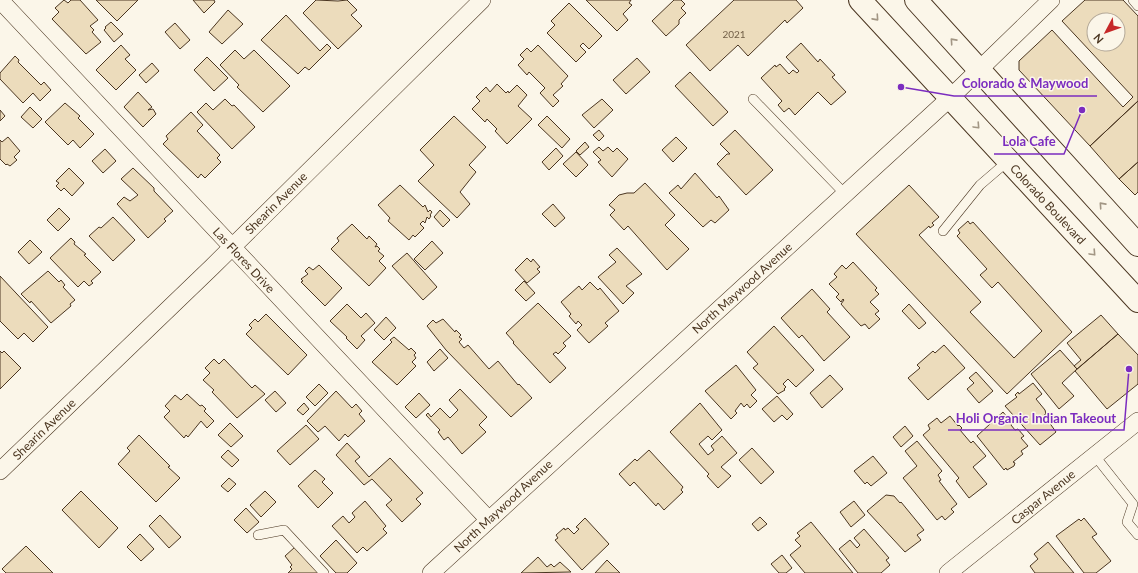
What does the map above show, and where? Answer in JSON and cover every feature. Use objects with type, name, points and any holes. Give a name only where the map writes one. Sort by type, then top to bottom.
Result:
[{"type":"main road","name":"Colorado Boulevard","points":[[860,0],[1138,301]]},
{"type":"main road","points":[[916,0],[1138,244]]},
{"type":"street","name":"Las Flores Drive","points":[[0,0],[489,520]]},
{"type":"street","name":"Shearin Avenue","points":[[0,471],[232,247],[482,0]]},
{"type":"street","name":"North Maywood Avenue","points":[[432,573],[950,98],[1051,0]]},
{"type":"street","name":"Caspar Avenue","points":[[948,573],[1138,421]]},
{"type":"lane","points":[[1133,0],[1138,6]]},
{"type":"lane","points":[[754,99],[845,194]]},
{"type":"lane","points":[[943,231],[980,185],[1008,161]]},
{"type":"lane","points":[[1095,456],[1134,504],[1127,522],[1138,536]]},
{"type":"lane","points":[[258,535],[284,530],[324,573]]},
{"type":"building","points":[[64,0],[68,3],[71,0],[80,0],[98,20],[90,26],[94,30],[92,32],[101,42],[86,54],[52,19],[59,12],[55,8]]},
{"type":"building","points":[[96,0],[138,0],[117,21]]},
{"type":"building","points":[[193,0],[214,0],[215,2],[204,13]]},
{"type":"building","points":[[316,0],[347,0],[357,10],[351,15],[362,26],[338,49],[303,13]]},
{"type":"building","points":[[586,0],[631,0],[629,3],[632,5],[623,14],[628,20],[617,31]]},
{"type":"building","points":[[674,0],[681,0],[685,4],[681,8],[686,13],[679,20],[679,24],[666,36],[652,21]]},
{"type":"building","points":[[734,0],[796,0],[803,8],[787,23],[785,20],[748,56],[738,45],[710,71],[686,45]]},
{"type":"building","points":[[1085,0],[1123,0],[1138,16],[1138,101],[1090,146],[1019,70],[1019,61],[1052,30],[1123,107],[1133,97],[1091,52],[1126,52],[1126,12],[1086,12],[1086,47],[1062,21]]},
{"type":"building","points":[[569,3],[602,36],[589,49],[583,43],[580,46],[586,52],[576,62],[547,33],[555,25],[551,21]]},
{"type":"building","points":[[228,10],[243,24],[222,44],[209,32]]},
{"type":"building","points":[[286,15],[320,51],[327,44],[331,48],[309,70],[305,67],[298,74],[261,40]]},
{"type":"building","points":[[111,22],[123,34],[114,42],[104,30],[106,28],[105,27]]},
{"type":"building","points":[[175,23],[190,40],[180,49],[165,32]]},
{"type":"building","points":[[801,43],[818,62],[820,59],[835,75],[832,77],[846,92],[831,105],[818,92],[795,115],[789,108],[784,112],[778,105],[782,101],[761,78],[775,65],[776,67],[780,64],[789,74],[793,70],[797,73],[799,71],[786,57]]},
{"type":"building","points":[[121,45],[130,55],[125,59],[136,70],[116,90],[96,70]]},
{"type":"building","points":[[538,45],[568,76],[561,84],[563,86],[553,95],[559,101],[553,107],[540,93],[545,88],[529,72],[527,75],[518,65],[524,59],[520,55],[527,48],[531,52]]},
{"type":"building","points":[[235,50],[244,59],[254,50],[290,86],[263,112],[237,87],[239,85],[220,65]]},
{"type":"building","points":[[15,56],[19,60],[18,62],[41,85],[44,82],[51,90],[40,101],[33,93],[23,103],[0,79],[0,73]]},
{"type":"building","points":[[207,57],[228,78],[214,91],[194,70]]},
{"type":"building","points":[[637,58],[650,72],[626,94],[613,80]]},
{"type":"building","points":[[152,63],[159,71],[146,83],[139,75]]},
{"type":"building","points":[[690,72],[728,112],[713,126],[675,86]]},
{"type":"building","points":[[497,84],[506,93],[508,91],[509,93],[517,85],[527,95],[518,106],[532,119],[507,144],[495,131],[497,129],[487,119],[485,122],[472,109],[480,101],[476,97],[486,87],[490,92]]},
{"type":"building","points":[[138,92],[152,107],[148,110],[153,109],[156,114],[143,127],[124,107]]},
{"type":"building","points":[[225,99],[232,106],[234,105],[255,127],[232,149],[197,112],[206,103],[213,110]]},
{"type":"building","points":[[602,99],[613,110],[594,128],[582,115]]},
{"type":"building","points":[[1138,101],[1138,162],[1119,179],[1090,146]]},
{"type":"building","points":[[65,103],[80,116],[78,118],[94,134],[80,148],[73,140],[68,145],[45,122]]},
{"type":"building","points":[[30,107],[42,119],[33,128],[21,117]]},
{"type":"building","points":[[0,110],[5,116],[0,121]]},
{"type":"building","points":[[191,112],[203,125],[197,131],[220,155],[217,158],[221,162],[205,178],[201,174],[198,178],[163,144],[168,139],[166,136]]},
{"type":"building","points":[[454,116],[486,147],[469,165],[476,172],[460,192],[470,204],[457,218],[418,181],[434,165],[420,150]]},
{"type":"building","points":[[547,116],[570,139],[562,148],[538,125]]},
{"type":"building","points":[[599,130],[604,136],[599,141],[593,135]]},
{"type":"building","points":[[735,130],[773,170],[746,195],[717,164],[727,154],[730,154],[720,144]]},
{"type":"building","points":[[8,137],[20,151],[14,157],[17,160],[10,166],[7,164],[6,165],[0,159],[0,140],[2,142]]},
{"type":"building","points":[[676,137],[687,148],[673,162],[662,150]]},
{"type":"building","points":[[585,142],[589,147],[580,155],[576,151]]},
{"type":"building","points":[[599,147],[603,151],[608,147],[613,152],[617,148],[628,159],[612,177],[598,162],[601,160],[593,152]]},
{"type":"building","points":[[556,148],[563,156],[549,170],[542,162]]},
{"type":"building","points":[[105,149],[116,161],[103,173],[92,161]]},
{"type":"building","points":[[576,152],[588,165],[576,177],[563,164]]},
{"type":"building","points":[[1138,162],[1138,192],[1135,195],[1119,179]]},
{"type":"building","points":[[69,168],[84,183],[72,196],[64,188],[61,191],[56,186],[59,183],[56,181]]},
{"type":"building","points":[[133,168],[154,188],[154,191],[173,211],[164,219],[166,221],[148,238],[117,204],[124,197],[130,201],[138,195],[121,179]]},
{"type":"building","points":[[695,173],[717,198],[719,196],[729,210],[715,223],[711,220],[703,227],[669,193],[678,185],[681,189]]},
{"type":"building","points":[[645,183],[675,215],[665,225],[689,249],[667,270],[628,226],[624,230],[610,215],[615,210],[609,205],[619,195],[634,193]]},
{"type":"building","points":[[400,185],[423,207],[425,205],[428,212],[430,210],[432,212],[429,219],[427,217],[425,223],[423,221],[420,224],[424,228],[415,237],[413,235],[409,240],[388,221],[390,218],[378,205]]},
{"type":"building","points":[[909,185],[939,217],[932,223],[934,225],[930,228],[929,226],[919,235],[981,302],[970,312],[1014,358],[1042,331],[998,282],[992,288],[980,275],[987,269],[957,236],[960,233],[958,230],[968,221],[970,224],[973,222],[1072,332],[1007,394],[856,234]]},
{"type":"building","points":[[553,204],[565,218],[555,227],[542,214]]},
{"type":"building","points":[[59,208],[70,219],[58,231],[47,220]]},
{"type":"building","points":[[440,210],[450,220],[443,227],[434,217]]},
{"type":"building","points":[[113,217],[135,240],[113,261],[89,236]]},
{"type":"building","points":[[352,224],[367,239],[369,236],[377,244],[375,247],[377,246],[380,249],[378,251],[384,256],[379,261],[386,268],[369,286],[331,249],[339,241],[337,238]]},
{"type":"building","points":[[71,238],[75,242],[74,244],[86,254],[84,255],[101,272],[91,281],[93,283],[89,286],[84,281],[78,287],[50,258]]},
{"type":"building","points":[[30,240],[42,252],[29,264],[18,252]]},
{"type":"building","points":[[432,241],[443,253],[425,270],[414,259]]},
{"type":"building","points":[[617,248],[642,274],[626,286],[634,293],[623,304],[598,277],[616,262],[609,255]]},
{"type":"building","points":[[407,253],[437,287],[423,300],[392,266]]},
{"type":"building","points":[[527,258],[531,262],[533,259],[540,267],[537,269],[540,272],[527,283],[515,270]]},
{"type":"building","points":[[853,262],[877,288],[875,290],[879,294],[870,302],[879,311],[875,314],[880,319],[869,329],[865,324],[861,326],[847,311],[841,304],[844,300],[843,299],[841,302],[836,297],[839,294],[829,284],[837,277],[834,274],[842,265],[846,269]]},
{"type":"building","points":[[319,265],[342,288],[325,306],[301,282],[303,281],[301,279],[308,274],[305,271],[309,267],[313,270]]},
{"type":"building","points":[[48,271],[59,282],[61,280],[65,285],[63,287],[75,300],[70,304],[71,306],[51,323],[31,301],[30,303],[21,294]]},
{"type":"building","points":[[0,276],[48,327],[33,342],[24,333],[18,339],[0,321]]},
{"type":"building","points":[[524,281],[535,293],[526,301],[515,290]]},
{"type":"building","points":[[590,282],[598,290],[600,288],[619,311],[605,323],[608,326],[589,343],[577,330],[582,325],[578,321],[576,324],[569,316],[571,314],[561,302],[579,286],[582,290]]},
{"type":"building","points":[[812,289],[830,309],[827,312],[850,337],[824,361],[802,335],[799,338],[781,318]]},
{"type":"building","points":[[538,303],[571,336],[563,343],[566,346],[558,354],[556,352],[553,354],[566,368],[550,383],[513,343],[514,342],[506,333]]},
{"type":"building","points":[[347,304],[361,318],[366,313],[375,323],[361,336],[365,340],[357,349],[330,321]]},
{"type":"building","points":[[909,304],[926,323],[919,329],[902,311]]},
{"type":"building","points":[[266,314],[307,355],[288,375],[246,334],[252,328],[249,325],[255,319],[258,322]]},
{"type":"building","points":[[1101,315],[1118,334],[1077,369],[1074,366],[1081,360],[1067,343]]},
{"type":"building","points":[[386,317],[396,328],[384,340],[374,330]]},
{"type":"building","points":[[443,319],[455,332],[456,330],[461,335],[459,337],[462,339],[459,342],[464,348],[468,345],[489,369],[498,361],[518,385],[519,384],[532,398],[511,417],[446,350],[427,326],[433,320],[436,323]]},
{"type":"building","points":[[774,326],[814,370],[796,387],[788,379],[783,384],[786,387],[784,389],[785,390],[778,394],[753,368],[758,364],[747,352]]},
{"type":"building","points":[[1118,334],[1138,355],[1138,384],[1107,409],[1075,371]]},
{"type":"building","points":[[394,337],[409,350],[411,348],[416,353],[414,355],[416,358],[412,362],[416,366],[397,385],[372,362],[392,342],[390,340]]},
{"type":"building","points":[[944,345],[965,368],[928,400],[908,378],[920,368],[917,365],[933,351],[935,353]]},
{"type":"building","points":[[440,349],[448,358],[434,371],[427,362]]},
{"type":"building","points":[[1060,350],[1077,369],[1062,383],[1074,396],[1059,409],[1031,374]]},
{"type":"building","points":[[0,351],[2,353],[4,351],[21,368],[0,389]]},
{"type":"building","points":[[214,359],[219,364],[224,359],[252,388],[255,385],[265,394],[237,418],[212,392],[214,390],[203,380],[210,373],[205,368]]},
{"type":"building","points":[[736,365],[756,390],[751,395],[757,401],[750,408],[747,404],[744,407],[741,403],[735,411],[737,413],[731,419],[705,391]]},
{"type":"building","points":[[976,372],[993,391],[979,403],[967,389],[974,383],[969,378]]},
{"type":"building","points":[[830,375],[843,389],[822,408],[810,393]]},
{"type":"building","points":[[1033,383],[1042,394],[1036,399],[1045,410],[1046,414],[1044,415],[1056,432],[1040,445],[1005,406],[1017,397],[1015,395],[1018,392],[1019,394]]},
{"type":"building","points":[[319,384],[328,393],[315,406],[306,397]]},
{"type":"building","points":[[460,389],[487,417],[479,425],[486,432],[462,454],[448,437],[444,440],[438,432],[440,430],[426,415],[428,413],[431,417],[440,408],[450,418],[458,410],[449,400]]},
{"type":"building","points":[[275,391],[286,403],[276,412],[265,400]]},
{"type":"building","points":[[336,391],[352,408],[356,404],[362,411],[359,414],[365,421],[348,437],[345,434],[339,441],[325,426],[318,432],[307,421]]},
{"type":"building","points":[[419,393],[430,405],[416,418],[405,407]]},
{"type":"building","points":[[187,394],[200,406],[202,405],[206,409],[204,411],[214,421],[207,428],[201,421],[188,437],[186,435],[184,438],[164,417],[170,411],[165,406],[175,395],[181,400]]},
{"type":"building","points":[[777,396],[793,414],[787,420],[782,415],[774,422],[762,409]]},
{"type":"building","points":[[304,403],[309,409],[303,415],[297,410]]},
{"type":"building","points":[[700,403],[722,430],[712,440],[708,436],[699,444],[708,455],[714,450],[711,446],[722,436],[737,453],[721,467],[731,476],[718,488],[707,476],[709,474],[670,432]]},
{"type":"building","points":[[1003,412],[1007,417],[1005,418],[1012,423],[1011,425],[1015,430],[1018,429],[1024,436],[1021,438],[1028,446],[1021,451],[1023,454],[1013,462],[1015,463],[1014,466],[1007,470],[1006,468],[1004,470],[977,436]]},
{"type":"building","points":[[950,416],[958,426],[959,425],[962,428],[960,430],[971,443],[973,441],[986,456],[973,467],[987,484],[969,498],[956,481],[959,478],[923,435],[930,429],[928,425],[937,418],[941,423]]},
{"type":"building","points":[[230,423],[243,436],[231,447],[218,435]]},
{"type":"building","points":[[306,425],[319,439],[290,465],[277,451]]},
{"type":"building","points":[[905,426],[913,436],[901,447],[893,437]]},
{"type":"building","points":[[139,435],[180,478],[156,502],[118,464],[130,451],[127,448]]},
{"type":"building","points":[[917,441],[942,471],[938,475],[941,480],[939,481],[957,504],[951,509],[954,512],[945,520],[942,516],[937,520],[903,478],[917,466],[905,451]]},
{"type":"building","points":[[347,443],[360,457],[355,461],[369,477],[390,458],[423,493],[416,499],[421,504],[402,522],[386,505],[392,500],[372,479],[364,485],[336,455]]},
{"type":"building","points":[[752,448],[774,472],[761,484],[739,460]]},
{"type":"building","points":[[228,450],[239,460],[232,467],[221,457]]},
{"type":"building","points":[[649,450],[683,487],[681,490],[683,492],[664,510],[658,503],[656,506],[634,482],[630,486],[619,474],[635,459],[637,461]]},
{"type":"building","points":[[873,456],[887,473],[871,486],[867,482],[865,484],[854,471]]},
{"type":"building","points":[[315,470],[325,479],[322,482],[333,493],[318,508],[298,486]]},
{"type":"building","points":[[229,478],[236,484],[228,492],[221,486]]},
{"type":"building","points":[[81,491],[118,528],[99,548],[62,510]]},
{"type":"building","points":[[265,491],[276,502],[261,517],[250,505]]},
{"type":"building","points":[[886,495],[894,496],[900,503],[901,502],[924,530],[917,535],[921,540],[905,552],[867,511]]},
{"type":"building","points":[[365,501],[386,526],[383,529],[387,533],[367,551],[363,547],[357,553],[332,526],[343,516],[349,523],[355,517],[352,513]]},
{"type":"building","points":[[854,501],[865,515],[851,527],[840,512]]},
{"type":"building","points":[[246,508],[259,522],[247,533],[234,520]]},
{"type":"building","points":[[160,515],[181,537],[169,548],[149,526]]},
{"type":"building","points":[[760,517],[767,524],[758,531],[752,524]]},
{"type":"building","points":[[585,518],[609,544],[582,570],[555,540],[558,538],[556,535],[564,528],[565,530],[568,528],[574,534],[579,529],[576,527]]},
{"type":"building","points":[[1084,518],[1097,534],[1092,537],[1111,561],[1096,573],[1084,573],[1056,536],[1079,519],[1081,521]]},
{"type":"building","points":[[811,522],[853,573],[805,573],[790,555],[801,546],[795,540],[800,536],[797,533]]},
{"type":"building","points":[[864,529],[889,558],[886,560],[890,565],[881,573],[858,573],[839,549],[850,540],[857,548],[860,545],[854,538]]},
{"type":"building","points":[[140,534],[154,549],[141,561],[127,547]]},
{"type":"building","points":[[336,540],[357,563],[347,573],[336,573],[320,556]]},
{"type":"building","points":[[1048,542],[1074,573],[1035,573],[1030,566],[1038,559],[1034,554]]},
{"type":"building","points":[[26,546],[53,573],[6,573],[2,569]]},
{"type":"building","points":[[295,547],[318,573],[288,573],[292,569],[290,567],[292,565],[285,556]]},
{"type":"building","points":[[782,555],[792,568],[786,573],[779,573],[771,564]]},
{"type":"building","points":[[538,557],[547,567],[551,564],[554,567],[560,562],[571,572],[521,573]]},
{"type":"building","points":[[607,560],[620,573],[595,573]]},
{"type":"place","name":"Colorado & Maywood","points":[[901,87]]},
{"type":"place","name":"Lola Cafe","points":[[1082,110]]},
{"type":"place","name":"Holi Organic Indian Takeout","points":[[1129,369]]}]
